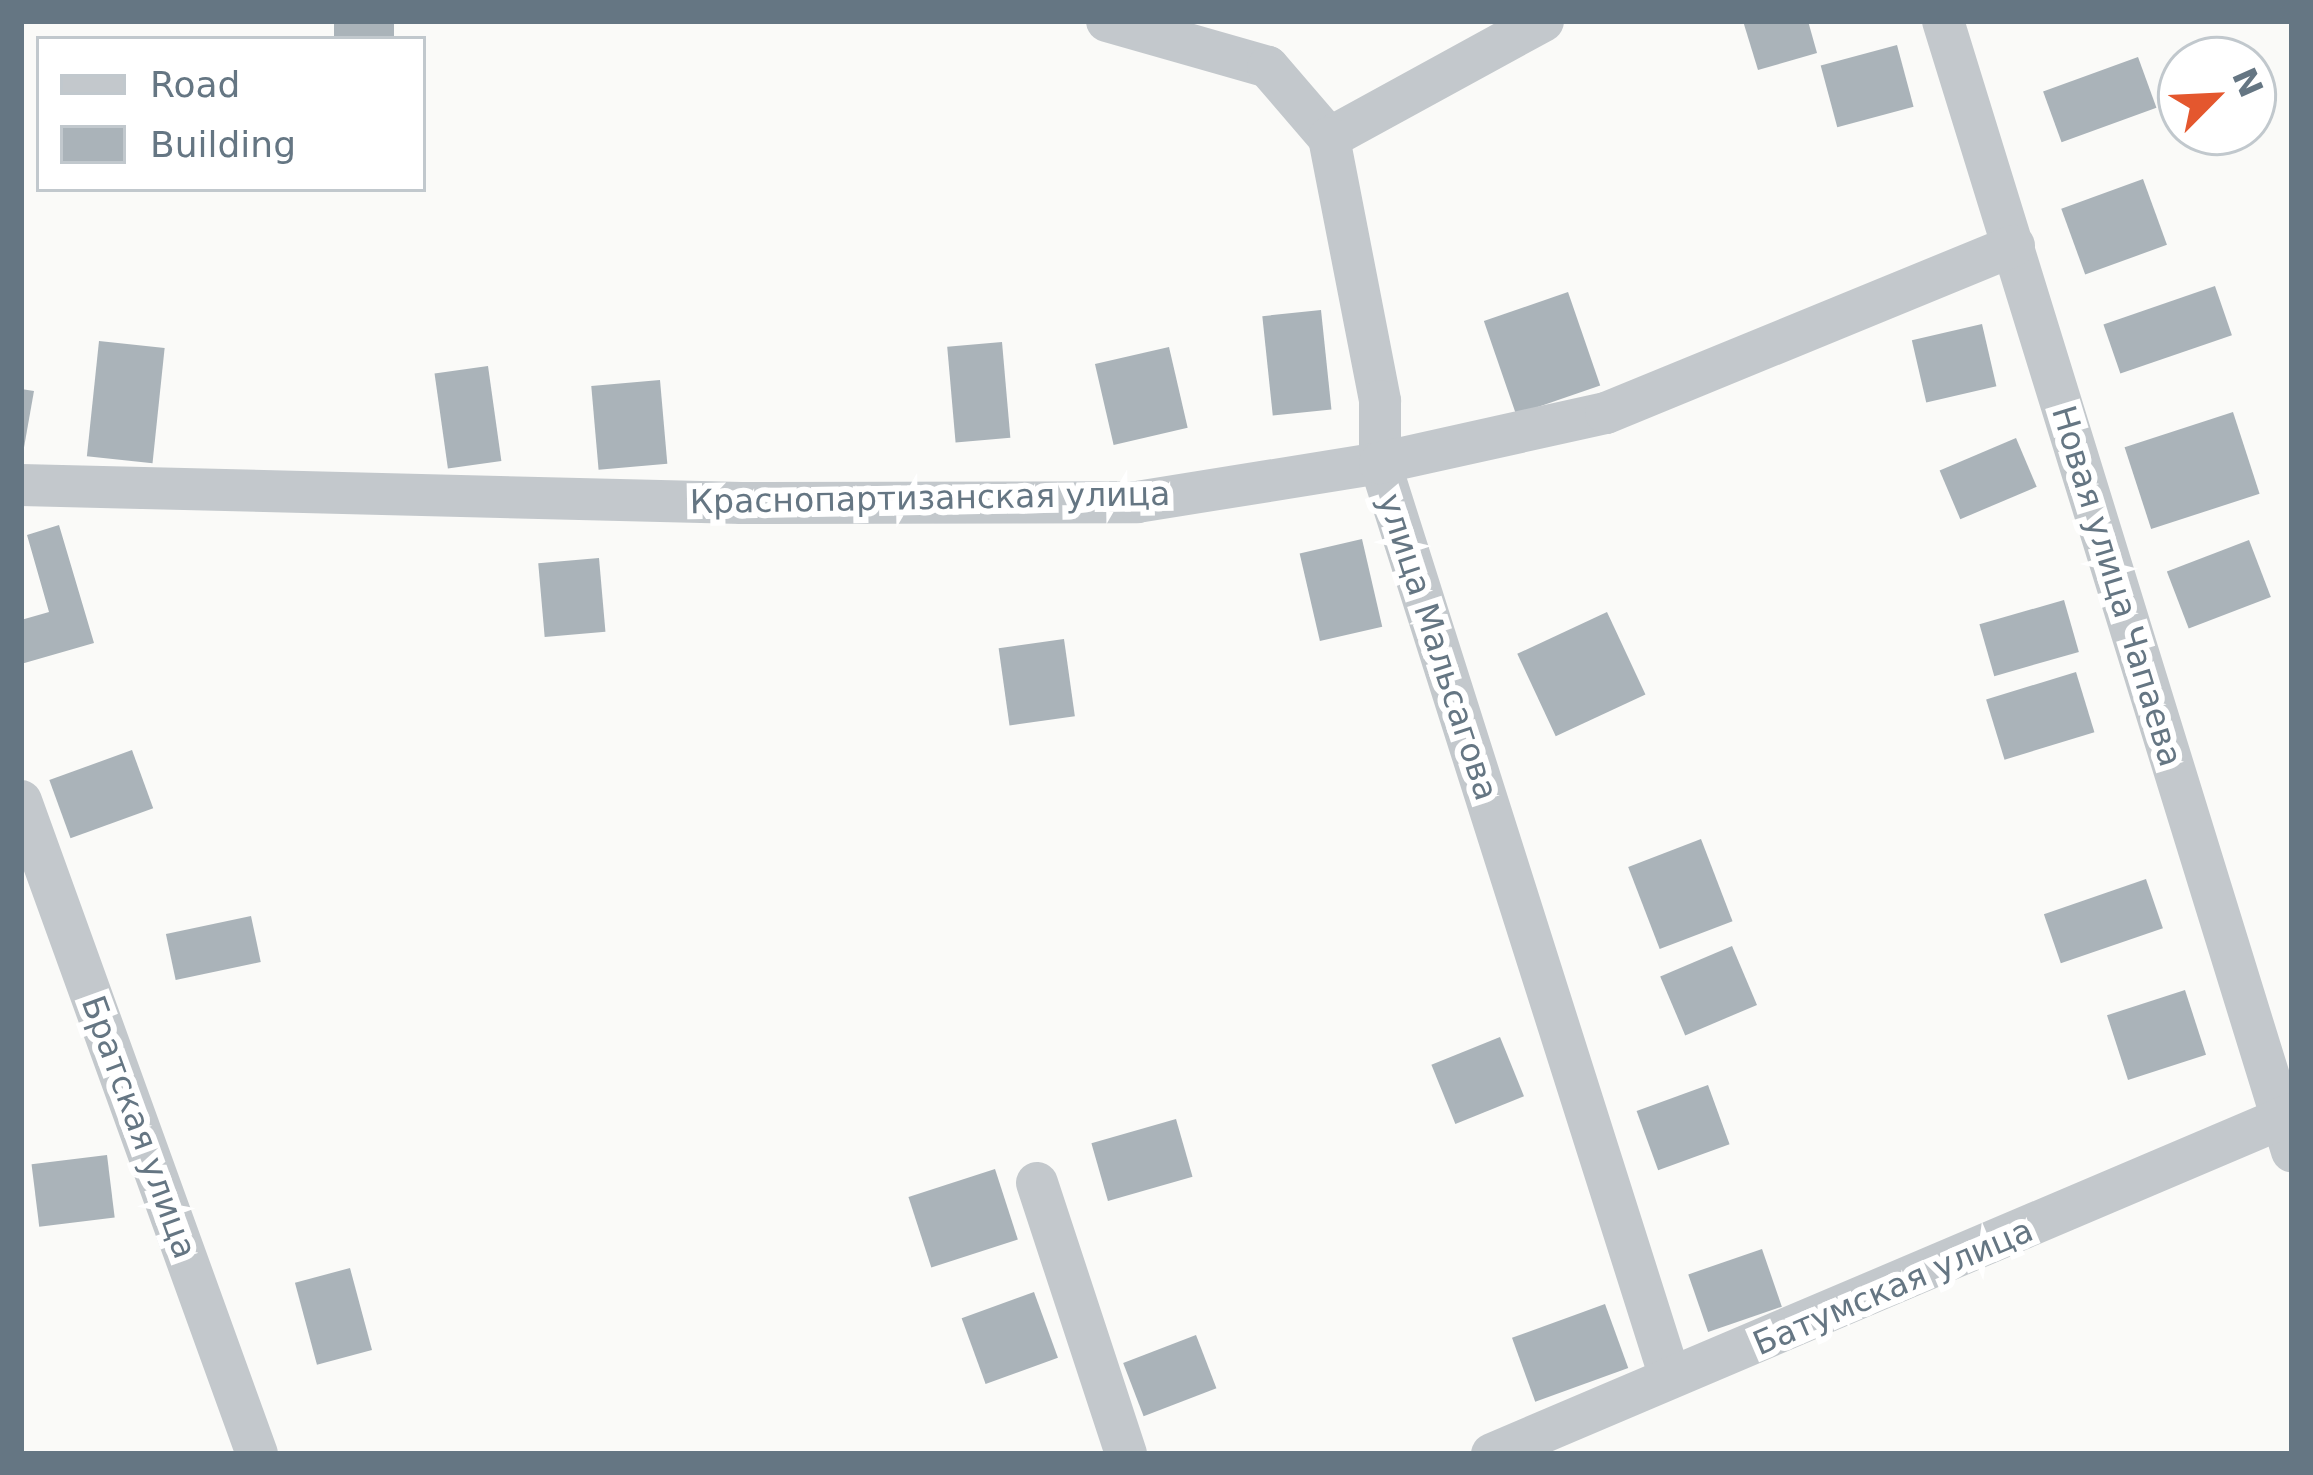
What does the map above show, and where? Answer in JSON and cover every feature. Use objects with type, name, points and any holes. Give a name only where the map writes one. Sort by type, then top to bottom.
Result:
[{"type":"street","points":[[1107,21],[1268,67],[1329,138],[1543,21]]},
{"type":"street","name":"Новая улица Чапаева","points":[[1943,21],[2288,1128]]},
{"type":"street","name":"улица Мальсагова","points":[[1329,138],[1380,401],[1380,464],[1670,1377]]},
{"type":"street","name":"Краснопартизанская улица","points":[[21,485],[742,503],[1137,502],[1380,464],[1606,413],[2014,246]]},
{"type":"street","name":"Братская улица","points":[[21,801],[257,1454]]},
{"type":"street","name":"Батумская улица","points":[[1492,1454],[1670,1377],[1821,1322],[2288,1128]]},
{"type":"street","points":[[1037,1184],[1126,1454]]},
{"type":"building","points":[[334,21],[394,21],[394,36],[334,36]]},
{"type":"building","points":[[1743,21],[1808,21],[1817,53],[1758,70]]},
{"type":"building","points":[[1897,45],[1914,107],[1837,127],[1821,65]]},
{"type":"building","points":[[2138,57],[2156,108],[2062,142],[2043,92]]},
{"type":"building","points":[[2143,179],[2167,245],[2085,275],[2061,209]]},
{"type":"building","points":[[2215,286],[2232,335],[2120,374],[2103,324]]},
{"type":"building","points":[[1568,292],[1600,386],[1516,415],[1484,321]]},
{"type":"building","points":[[1321,310],[1331,409],[1273,416],[1262,316]]},
{"type":"building","points":[[1982,324],[1996,386],[1926,403],[1912,340]]},
{"type":"building","points":[[99,341],[165,348],[153,463],[87,456]]},
{"type":"building","points":[[1002,342],[1010,438],[956,442],[947,347]]},
{"type":"building","points":[[1169,347],[1188,428],[1114,445],[1095,364]]},
{"type":"building","points":[[488,366],[501,461],[448,469],[435,374]]},
{"type":"building","points":[[660,380],[667,464],[599,470],[591,386]]},
{"type":"building","points":[[21,389],[34,391],[23,453],[21,453]]},
{"type":"building","points":[[2233,412],[2260,494],[2151,529],[2125,447]]},
{"type":"building","points":[[2016,438],[2037,487],[1960,519],[1940,470]]},
{"type":"building","points":[[59,525],[94,643],[21,664],[21,620],[49,612],[27,535]]},
{"type":"building","points":[[1362,539],[1382,627],[1320,641],[1300,553]]},
{"type":"building","points":[[2249,540],[2271,597],[2189,628],[2167,572]]},
{"type":"building","points":[[599,558],[605,632],[545,637],[538,563]]},
{"type":"building","points":[[2064,600],[2079,652],[1994,676],[1979,624]]},
{"type":"building","points":[[1607,612],[1645,694],[1556,736],[1517,654]]},
{"type":"building","points":[[1064,639],[1075,716],[1009,725],[999,648]]},
{"type":"building","points":[[2076,672],[2094,732],[2005,760],[1986,699]]},
{"type":"building","points":[[132,750],[153,808],[71,838],[49,780]]},
{"type":"building","points":[[1701,839],[1733,921],[1660,949],[1628,867]]},
{"type":"building","points":[[2146,879],[2163,928],[2061,963],[2044,914]]},
{"type":"building","points":[[251,916],[261,962],[176,980],[166,934]]},
{"type":"building","points":[[1732,946],[1757,1005],[1685,1035],[1660,976]]},
{"type":"building","points":[[2185,990],[2206,1055],[2128,1080],[2107,1015]]},
{"type":"building","points":[[1500,1037],[1524,1096],[1455,1124],[1431,1065]]},
{"type":"building","points":[[1708,1085],[1730,1144],[1658,1170],[1637,1111]]},
{"type":"building","points":[[1176,1119],[1193,1177],[1108,1201],[1091,1143]]},
{"type":"building","points":[[107,1155],[115,1218],[39,1227],[32,1164]]},
{"type":"building","points":[[995,1169],[1018,1239],[931,1267],[908,1197]]},
{"type":"building","points":[[1762,1249],[1782,1307],[1708,1332],[1688,1274]]},
{"type":"building","points":[[350,1268],[372,1350],[317,1365],[295,1283]]},
{"type":"building","points":[[1034,1292],[1058,1358],[986,1384],[962,1318]]},
{"type":"building","points":[[1605,1304],[1628,1368],[1535,1402],[1512,1338]]},
{"type":"building","points":[[1196,1335],[1216,1388],[1144,1416],[1123,1363]]}]
